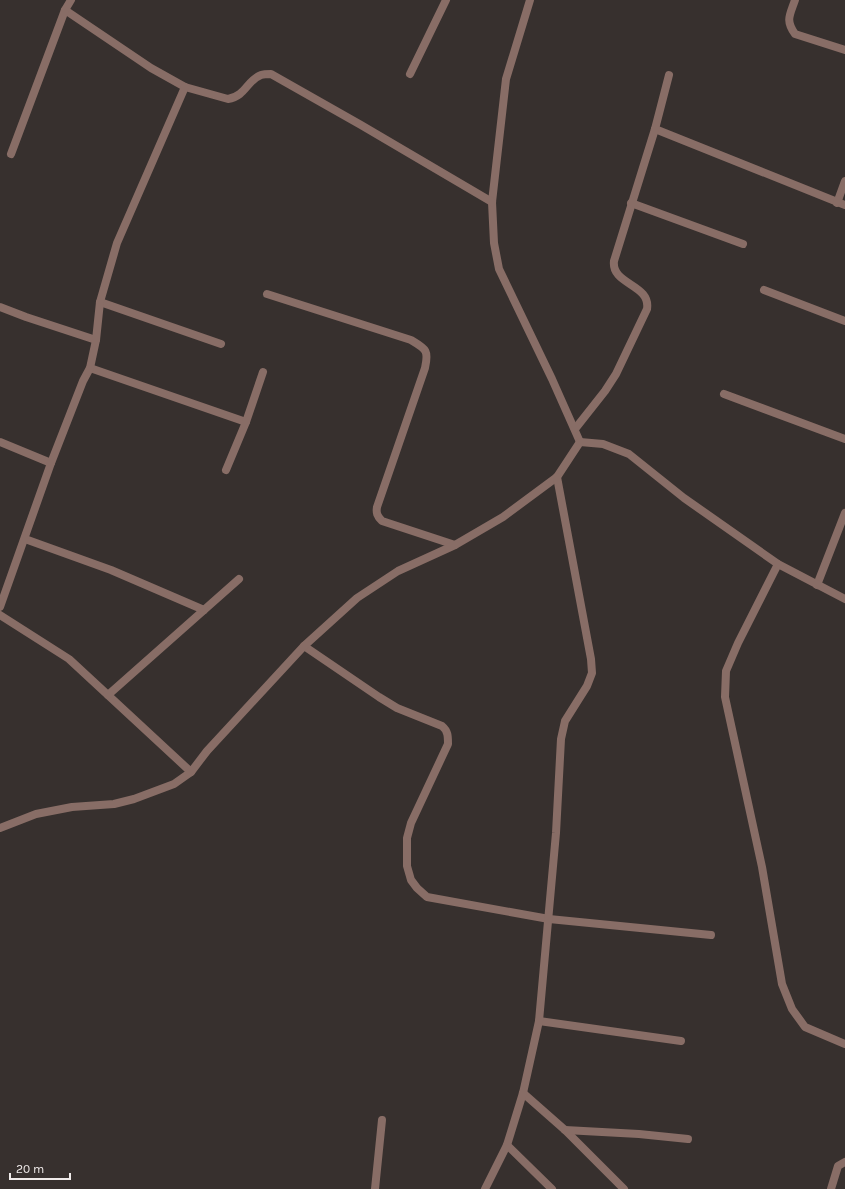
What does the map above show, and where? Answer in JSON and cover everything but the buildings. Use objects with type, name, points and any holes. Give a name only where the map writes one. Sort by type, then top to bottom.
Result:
[{"type":"street","points":[[11,154],[65,10],[71,0]]},
{"type":"street","points":[[410,74],[446,0]]},
{"type":"street","points":[[530,0],[506,79],[492,202],[494,243],[499,269],[580,442]]},
{"type":"street","points":[[795,0],[788,20],[790,28],[795,34],[845,50]]},
{"type":"street","points":[[65,10],[151,68],[185,87],[228,99],[236,98],[255,78],[262,74],[270,74],[362,125],[492,202]]},
{"type":"street","points":[[575,430],[616,374],[647,309],[647,300],[642,292],[617,275],[613,266],[655,128],[669,75]]},
{"type":"street","points":[[0,607],[51,463],[83,381],[90,368],[96,340],[100,302],[117,243],[185,87]]},
{"type":"street","points":[[655,128],[841,204],[845,181]]},
{"type":"street","points":[[632,203],[743,244]]},
{"type":"street","points":[[764,290],[845,320]]},
{"type":"street","points":[[267,294],[411,340],[423,347],[427,357],[425,368],[377,507],[377,512],[378,517],[382,521],[455,545]]},
{"type":"street","points":[[100,302],[221,344]]},
{"type":"street","points":[[0,307],[96,340]]},
{"type":"street","points":[[90,368],[246,422]]},
{"type":"street","points":[[226,470],[246,422],[262,372]]},
{"type":"street","points":[[724,394],[845,439]]},
{"type":"street","points":[[0,442],[51,463]]},
{"type":"street","points":[[0,828],[36,814],[72,807],[114,804],[134,799],[174,784],[191,772],[207,751],[304,646],[356,598],[398,571],[455,545],[503,517],[556,477],[580,442]]},
{"type":"street","points":[[580,442],[604,444],[629,454],[684,498],[778,564],[845,599]]},
{"type":"street","points":[[485,1189],[507,1145],[523,1094],[539,1021],[556,833],[561,739],[565,721],[587,686],[592,673],[556,477]]},
{"type":"street","points":[[817,585],[845,513]]},
{"type":"street","points":[[25,539],[110,570],[204,610]]},
{"type":"street","points":[[778,564],[738,643],[726,671],[725,697],[762,867],[782,984],[792,1009],[805,1027],[845,1044]]},
{"type":"street","points":[[108,695],[238,579]]},
{"type":"street","points":[[0,615],[69,659],[191,772]]},
{"type":"street","points":[[304,646],[397,708],[442,726],[448,735],[448,744],[411,823],[407,838],[407,866],[412,880],[417,888],[427,897],[549,919],[711,936]]},
{"type":"street","points":[[539,1021],[681,1041]]},
{"type":"street","points":[[523,1094],[565,1130],[624,1189]]},
{"type":"street","points":[[375,1189],[382,1120]]},
{"type":"street","points":[[565,1130],[639,1134],[688,1139]]},
{"type":"street","points":[[507,1145],[552,1189]]},
{"type":"street","points":[[831,1189],[838,1166],[845,1162]]}]
